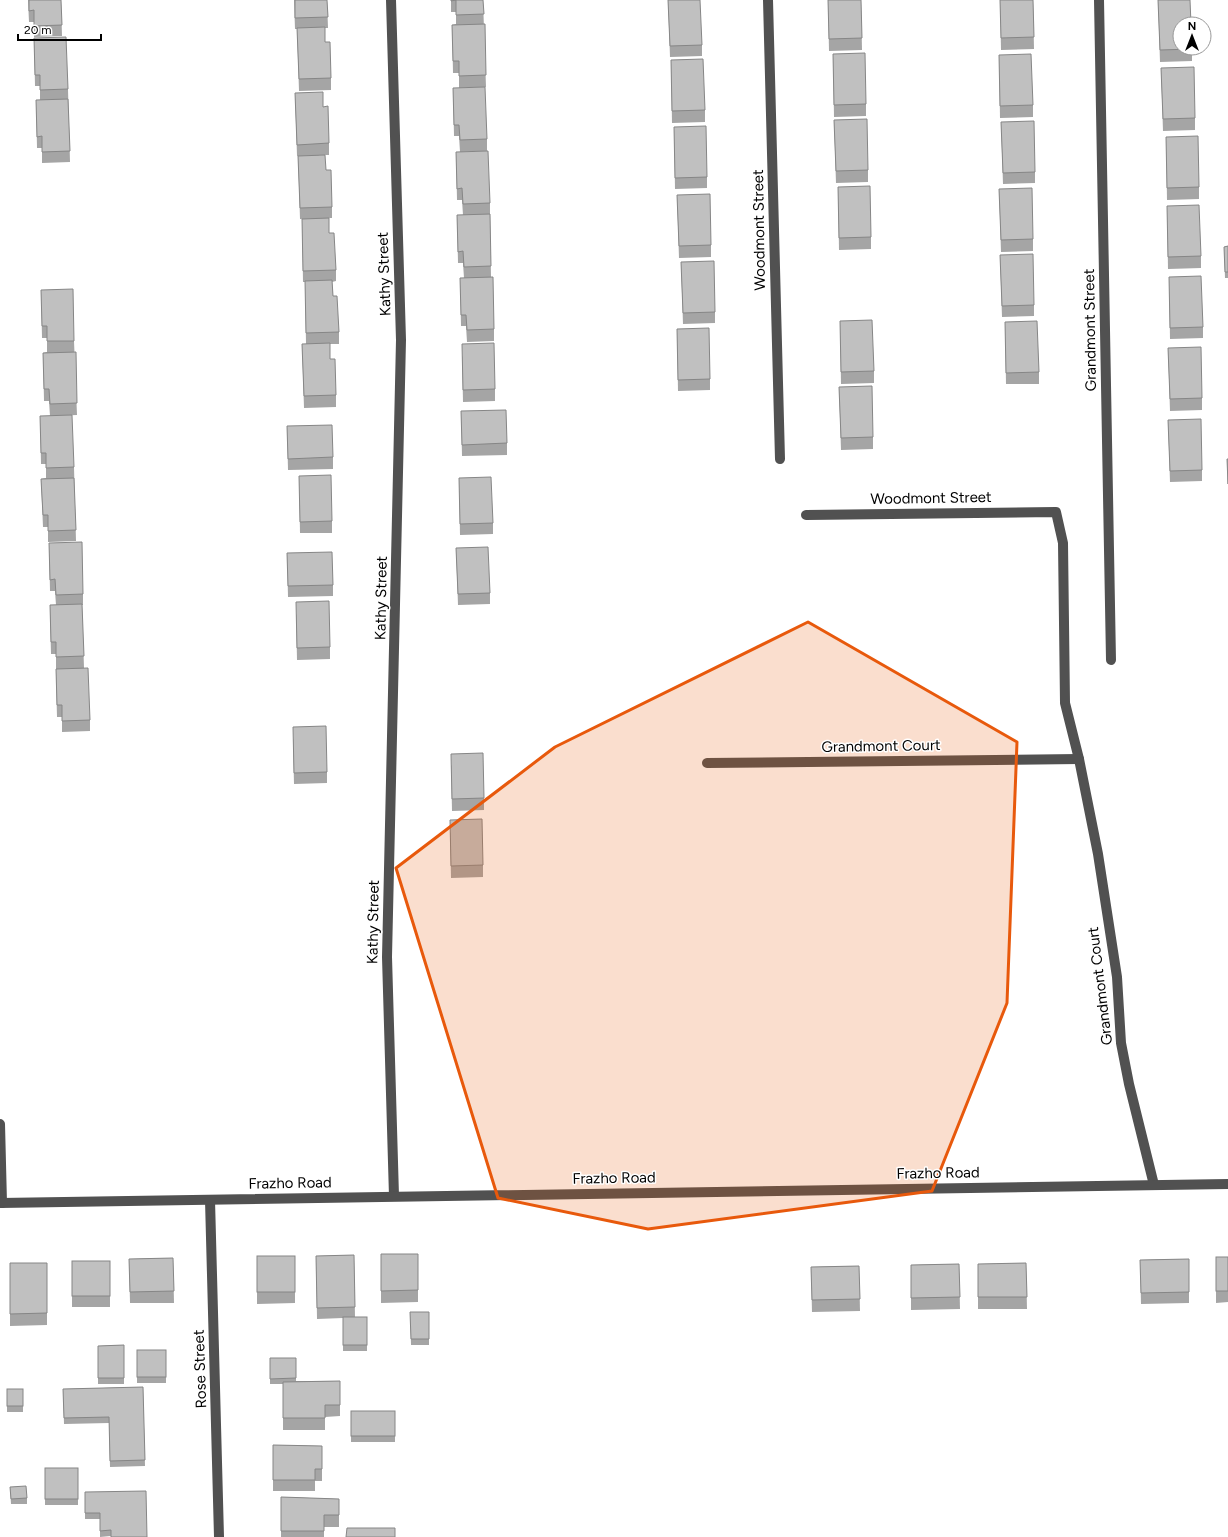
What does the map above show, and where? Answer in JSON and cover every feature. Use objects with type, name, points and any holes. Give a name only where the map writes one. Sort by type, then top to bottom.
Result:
[{"type":"street","name":"Kathy Street","points":[[392,0],[401,340],[387,957],[394,1196]]},
{"type":"street","name":"Woodmont Street","points":[[768,0],[780,459]]},
{"type":"street","name":"Grandmont Street","points":[[1099,0],[1112,660]]},
{"type":"street","name":"Woodmont Street","points":[[806,515],[1056,512]]},
{"type":"street","name":"Grandmont Court","points":[[1056,512],[1063,543],[1065,703],[1079,759],[1098,854],[1117,977],[1121,1043],[1129,1084],[1154,1185]]},
{"type":"street","name":"Grandmont Court","points":[[707,763],[1079,759]]},
{"type":"street","points":[[0,1124],[1,1203]]},
{"type":"street","name":"Frazho Road","points":[[1,1203],[1228,1184]]},
{"type":"street","name":"Rose Street","points":[[210,1200],[219,1537]]},
{"type":"highlighted area","points":[[808,622],[1017,742],[1007,1003],[932,1191],[648,1229],[498,1198],[396,868],[555,747]]},
{"type":"building","points":[[29,0],[61,0],[62,25],[34,26],[34,10],[29,11]]},
{"type":"building","points":[[295,0],[327,0],[328,17],[295,18]]},
{"type":"building","points":[[456,0],[483,0],[484,14],[456,15]]},
{"type":"building","points":[[668,0],[700,0],[702,45],[670,46]]},
{"type":"building","points":[[828,0],[861,0],[862,38],[829,39]]},
{"type":"building","points":[[1000,0],[1033,0],[1034,37],[1001,38]]},
{"type":"building","points":[[1158,0],[1190,0],[1191,16],[1172,16],[1172,50],[1160,50]]},
{"type":"building","points":[[485,24],[486,75],[459,76],[459,61],[453,61],[452,25]]},
{"type":"building","points":[[325,27],[325,42],[330,42],[331,78],[299,79],[297,28]]},
{"type":"building","points":[[66,37],[68,89],[40,90],[40,75],[35,75],[34,38]]},
{"type":"building","points":[[865,53],[866,104],[834,105],[833,54]]},
{"type":"building","points":[[1031,54],[1033,105],[1000,106],[999,55]]},
{"type":"building","points":[[703,59],[705,110],[672,111],[671,60]]},
{"type":"building","points":[[1194,67],[1195,118],[1163,119],[1161,68]]},
{"type":"building","points":[[485,87],[487,139],[460,140],[459,125],[454,125],[453,88]]},
{"type":"building","points":[[323,92],[323,107],[328,106],[329,143],[297,145],[295,93]]},
{"type":"building","points":[[68,99],[70,151],[42,152],[42,136],[37,137],[36,100]]},
{"type":"building","points":[[867,119],[868,170],[836,171],[834,120]]},
{"type":"building","points":[[1034,121],[1035,172],[1003,173],[1001,122]]},
{"type":"building","points":[[706,126],[707,177],[675,178],[674,127]]},
{"type":"building","points":[[1198,136],[1199,187],[1167,188],[1166,137]]},
{"type":"building","points":[[488,151],[490,203],[463,204],[462,188],[457,189],[456,152]]},
{"type":"building","points":[[325,155],[326,170],[331,170],[332,207],[300,208],[298,156]]},
{"type":"building","points":[[870,186],[871,237],[839,238],[838,187]]},
{"type":"building","points":[[1032,188],[1033,239],[1001,240],[999,189]]},
{"type":"building","points":[[710,194],[711,245],[679,246],[677,195]]},
{"type":"building","points":[[1199,205],[1201,256],[1168,257],[1167,206]]},
{"type":"building","points":[[490,214],[491,266],[464,267],[463,251],[458,252],[457,215]]},
{"type":"building","points":[[329,218],[329,233],[334,233],[336,270],[303,271],[302,219]]},
{"type":"building","points":[[1228,246],[1228,272],[1225,272],[1224,247]]},
{"type":"building","points":[[1033,254],[1034,305],[1002,306],[1000,255]]},
{"type":"building","points":[[714,261],[715,312],[683,313],[681,262]]},
{"type":"building","points":[[1201,276],[1203,327],[1170,328],[1169,277]]},
{"type":"building","points":[[493,277],[494,329],[467,330],[466,315],[461,315],[460,278]]},
{"type":"building","points":[[332,280],[333,296],[337,296],[339,332],[306,333],[305,281]]},
{"type":"building","points":[[73,289],[74,341],[47,341],[47,326],[42,326],[41,290]]},
{"type":"building","points":[[872,320],[874,371],[841,372],[840,321]]},
{"type":"building","points":[[1037,321],[1039,372],[1006,373],[1005,322]]},
{"type":"building","points":[[709,328],[710,379],[678,380],[677,329]]},
{"type":"building","points":[[330,343],[330,359],[335,359],[336,395],[304,396],[302,344]]},
{"type":"building","points":[[494,343],[495,389],[463,390],[462,344]]},
{"type":"building","points":[[1201,347],[1202,398],[1170,399],[1168,348]]},
{"type":"building","points":[[76,352],[77,403],[50,404],[49,389],[44,389],[43,353]]},
{"type":"building","points":[[872,386],[873,437],[841,438],[839,387]]},
{"type":"building","points":[[506,410],[507,443],[462,445],[461,411]]},
{"type":"building","points":[[72,415],[74,467],[46,468],[46,453],[41,453],[40,416]]},
{"type":"building","points":[[1201,419],[1202,470],[1170,471],[1168,420]]},
{"type":"building","points":[[332,425],[333,457],[288,459],[287,426]]},
{"type":"building","points":[[1227,459],[1228,459],[1228,484]]},
{"type":"building","points":[[331,475],[332,521],[300,522],[299,476]]},
{"type":"building","points":[[491,477],[493,523],[460,524],[459,478]]},
{"type":"building","points":[[74,478],[76,530],[48,531],[48,515],[43,515],[41,479]]},
{"type":"building","points":[[82,542],[83,594],[56,595],[55,579],[50,580],[49,543]]},
{"type":"building","points":[[488,547],[490,593],[458,594],[456,548]]},
{"type":"building","points":[[332,552],[333,585],[288,586],[287,553]]},
{"type":"building","points":[[329,601],[330,647],[297,648],[296,602]]},
{"type":"building","points":[[82,604],[84,656],[56,657],[56,642],[51,642],[50,605]]},
{"type":"building","points":[[88,668],[90,720],[62,721],[62,705],[57,705],[56,669]]},
{"type":"building","points":[[326,726],[327,772],[294,773],[293,727]]},
{"type":"building","points":[[483,753],[484,798],[452,799],[451,754]]},
{"type":"building","points":[[482,819],[483,865],[451,866],[450,820]]},
{"type":"building","points":[[381,1254],[418,1254],[418,1290],[381,1291]]},
{"type":"building","points":[[354,1255],[355,1307],[317,1308],[316,1256]]},
{"type":"building","points":[[257,1256],[295,1256],[295,1292],[257,1292]]},
{"type":"building","points":[[1216,1257],[1228,1257],[1228,1291],[1216,1291]]},
{"type":"building","points":[[173,1258],[174,1291],[130,1292],[129,1259]]},
{"type":"building","points":[[1189,1259],[1189,1292],[1141,1293],[1140,1260]]},
{"type":"building","points":[[72,1261],[110,1261],[110,1296],[72,1296]]},
{"type":"building","points":[[10,1263],[47,1263],[47,1313],[10,1314]]},
{"type":"building","points":[[1026,1263],[1027,1297],[978,1297],[978,1264]]},
{"type":"building","points":[[959,1264],[960,1297],[911,1298],[911,1265]]},
{"type":"building","points":[[859,1266],[860,1299],[812,1300],[811,1267]]},
{"type":"building","points":[[410,1312],[429,1312],[429,1339],[411,1339]]},
{"type":"building","points":[[343,1317],[367,1317],[367,1345],[343,1345]]},
{"type":"building","points":[[124,1345],[124,1378],[98,1378],[98,1346]]},
{"type":"building","points":[[137,1350],[166,1350],[166,1377],[137,1377]]},
{"type":"building","points":[[270,1358],[296,1358],[296,1378],[270,1379]]},
{"type":"building","points":[[340,1381],[340,1405],[325,1405],[325,1418],[283,1418],[283,1382]]},
{"type":"building","points":[[143,1387],[145,1460],[110,1461],[109,1417],[64,1418],[63,1389]]},
{"type":"building","points":[[7,1389],[23,1389],[23,1406],[7,1406]]},
{"type":"building","points":[[351,1411],[395,1411],[395,1436],[351,1436]]},
{"type":"building","points":[[273,1445],[322,1446],[322,1469],[315,1469],[315,1480],[273,1480]]},
{"type":"building","points":[[45,1468],[78,1468],[78,1499],[45,1499]]},
{"type":"building","points":[[26,1486],[27,1498],[11,1499],[10,1487]]},
{"type":"building","points":[[146,1491],[147,1537],[111,1537],[111,1530],[100,1531],[100,1513],[85,1513],[85,1492]]},
{"type":"building","points":[[281,1497],[339,1499],[339,1515],[324,1515],[324,1531],[281,1531]]},
{"type":"building","points":[[347,1528],[395,1528],[395,1537],[346,1537]]}]
